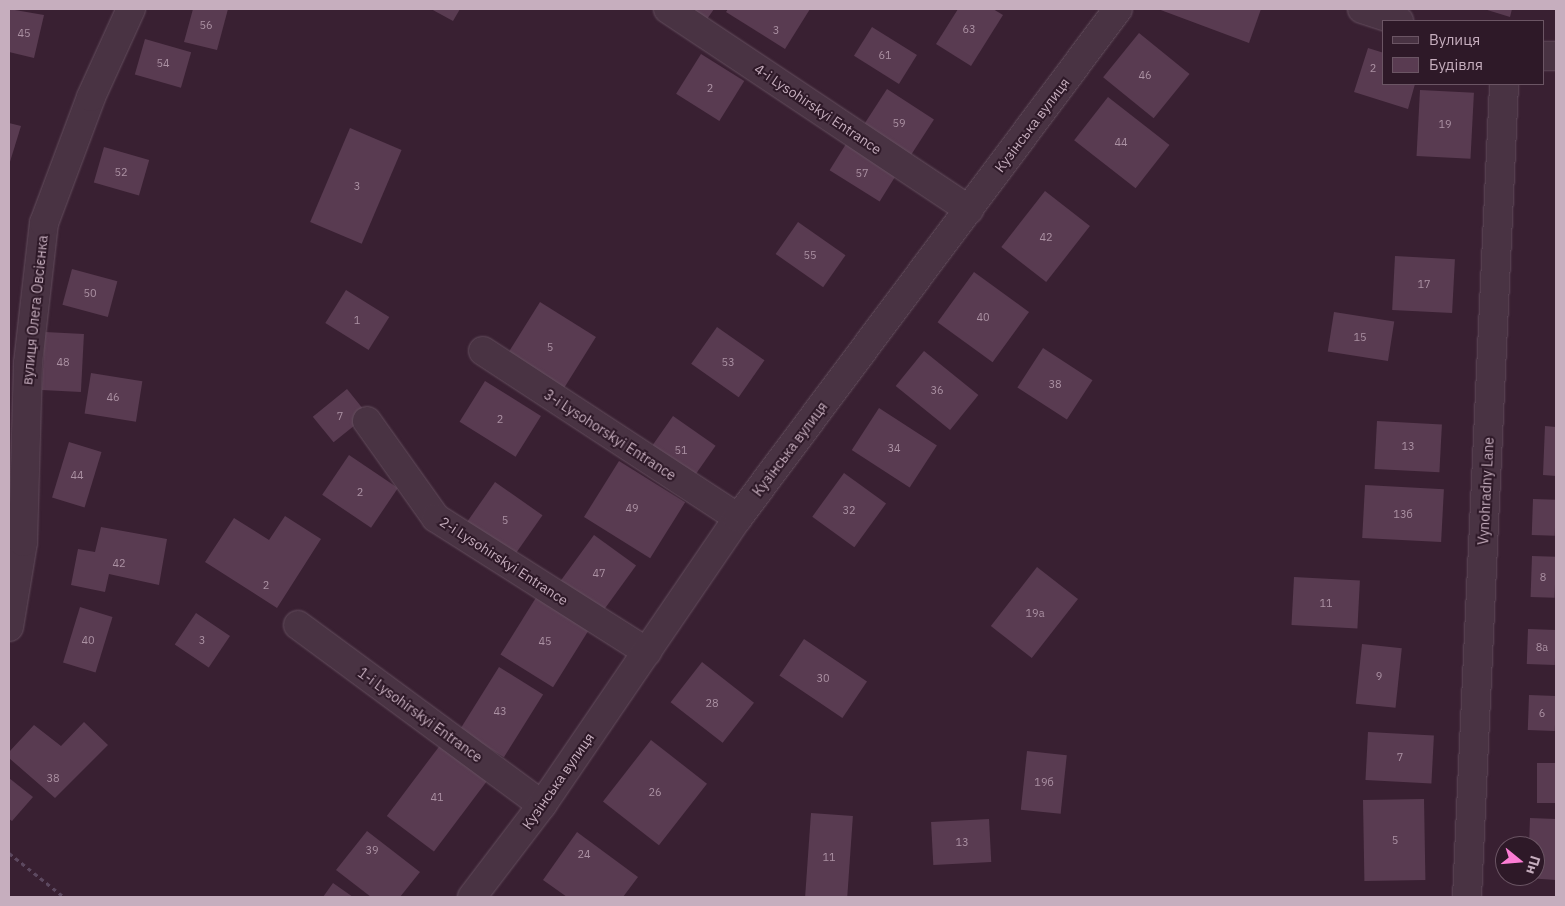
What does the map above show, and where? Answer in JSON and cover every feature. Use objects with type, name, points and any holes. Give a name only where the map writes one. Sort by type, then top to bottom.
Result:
[{"type":"street","name":"вулиця Олега Овсієнка","points":[[9,627],[23,542],[28,363],[44,223],[91,97],[130,9]]},
{"type":"street","name":"4-i Lysohirskyi Entrance","points":[[668,9],[969,210]]},
{"type":"street","name":"Кузінська вулиця","points":[[472,897],[542,805],[738,518],[1118,9]]},
{"type":"street","points":[[1362,9],[1397,20]]},
{"type":"street","name":"Vynohradny Lane","points":[[1467,897],[1504,85]]},
{"type":"street","name":"3-i Lysohorskyi Entrance","points":[[483,351],[738,518]]},
{"type":"street","name":"2-i Lysohirskyi Entrance","points":[[367,422],[436,518],[648,652]]},
{"type":"street","name":"1-i Lysohirskyi Entrance","points":[[298,625],[542,805]]},
{"type":"path","points":[[9,853],[64,897]]},
{"type":"building","points":[[9,9],[44,15],[34,58],[9,52]]},
{"type":"building","points":[[193,9],[228,9],[217,50],[184,42]]},
{"type":"building","points":[[431,9],[460,9],[453,21]]},
{"type":"building","points":[[684,9],[714,9],[705,22]]},
{"type":"building","points":[[728,9],[810,9],[785,49],[726,12]]},
{"type":"building","points":[[958,9],[993,9],[1003,15],[971,66],[936,44]]},
{"type":"building","points":[[1158,9],[1261,9],[1249,43]]},
{"type":"building","points":[[1484,9],[1512,9],[1510,17]]},
{"type":"building","points":[[872,27],[917,55],[899,84],[854,56]]},
{"type":"building","points":[[1139,33],[1190,74],[1154,118],[1103,77]]},
{"type":"building","points":[[145,39],[191,52],[181,88],[135,75]]},
{"type":"building","points":[[1368,48],[1382,52],[1382,85],[1415,85],[1408,109],[1354,92]]},
{"type":"building","points":[[701,54],[744,81],[719,121],[676,94]]},
{"type":"building","points":[[887,89],[934,119],[910,156],[863,126]]},
{"type":"building","points":[[1420,90],[1474,93],[1470,159],[1417,156]]},
{"type":"building","points":[[1108,97],[1169,145],[1136,188],[1074,140]]},
{"type":"building","points":[[9,123],[21,126],[9,165]]},
{"type":"building","points":[[350,128],[402,150],[362,244],[310,222]]},
{"type":"building","points":[[846,144],[896,175],[880,202],[830,170]]},
{"type":"building","points":[[104,147],[149,160],[139,196],[94,183]]},
{"type":"building","points":[[1045,191],[1090,226],[1046,282],[1001,247]]},
{"type":"building","points":[[798,222],[846,255],[823,287],[776,254]]},
{"type":"building","points":[[1395,256],[1455,259],[1452,313],[1392,310]]},
{"type":"building","points":[[72,269],[117,281],[108,317],[62,305]]},
{"type":"building","points":[[974,272],[1029,312],[993,362],[938,322]]},
{"type":"building","points":[[346,290],[389,317],[369,350],[325,323]]},
{"type":"building","points":[[540,302],[596,337],[562,391],[506,356]]},
{"type":"building","points":[[1334,312],[1394,322],[1388,361],[1328,352]]},
{"type":"building","points":[[717,327],[765,360],[739,397],[691,364]]},
{"type":"building","points":[[45,332],[84,334],[81,392],[42,390]]},
{"type":"building","points":[[1043,348],[1092,380],[1067,420],[1017,387]]},
{"type":"building","points":[[924,351],[978,395],[950,430],[896,386]]},
{"type":"building","points":[[91,373],[142,381],[136,422],[85,413]]},
{"type":"building","points":[[485,381],[541,416],[516,457],[460,422]]},
{"type":"building","points":[[347,389],[368,415],[334,442],[313,417]]},
{"type":"building","points":[[879,408],[937,446],[910,488],[852,450]]},
{"type":"building","points":[[673,416],[716,446],[689,484],[647,454]]},
{"type":"building","points":[[1377,421],[1442,424],[1439,472],[1374,469]]},
{"type":"building","points":[[1545,426],[1556,427],[1556,476],[1543,475]]},
{"type":"building","points":[[69,442],[102,452],[85,507],[52,497]]},
{"type":"building","points":[[349,455],[398,488],[371,528],[322,495]]},
{"type":"building","points":[[619,461],[685,502],[650,558],[584,517]]},
{"type":"building","points":[[844,473],[886,504],[854,547],[812,517]]},
{"type":"building","points":[[495,482],[543,515],[514,556],[466,523]]},
{"type":"building","points":[[1365,485],[1444,489],[1441,542],[1362,538]]},
{"type":"building","points":[[1533,499],[1556,500],[1555,536],[1532,535]]},
{"type":"building","points":[[285,516],[321,539],[277,608],[205,562],[234,518],[269,540]]},
{"type":"building","points":[[101,527],[167,539],[159,585],[109,574],[105,592],[71,585],[78,549],[95,552]]},
{"type":"building","points":[[594,535],[636,566],[603,612],[560,581]]},
{"type":"building","points":[[1532,556],[1556,557],[1555,598],[1531,597]]},
{"type":"building","points":[[1037,567],[1078,599],[1032,658],[991,626]]},
{"type":"building","points":[[1294,577],[1360,580],[1357,628],[1291,625]]},
{"type":"building","points":[[537,596],[590,629],[553,687],[500,655]]},
{"type":"building","points":[[80,607],[113,617],[96,672],[63,662]]},
{"type":"building","points":[[196,613],[230,636],[209,667],[175,645]]},
{"type":"building","points":[[1528,629],[1556,630],[1555,665],[1527,664]]},
{"type":"building","points":[[804,639],[867,681],[842,718],[779,675]]},
{"type":"building","points":[[1362,644],[1402,648],[1396,708],[1356,704]]},
{"type":"building","points":[[702,662],[754,703],[723,743],[671,702]]},
{"type":"building","points":[[499,667],[543,695],[504,757],[460,730]]},
{"type":"building","points":[[1529,695],[1556,696],[1555,731],[1528,730]]},
{"type":"building","points":[[84,722],[108,745],[55,798],[9,758],[9,752],[34,725],[61,746]]},
{"type":"building","points":[[1368,732],[1434,735],[1431,783],[1365,780]]},
{"type":"building","points":[[651,740],[707,784],[659,845],[603,801]]},
{"type":"building","points":[[441,744],[488,780],[434,851],[387,816]]},
{"type":"building","points":[[1027,751],[1067,755],[1061,814],[1021,810]]},
{"type":"building","points":[[1537,763],[1556,763],[1556,803],[1537,803]]},
{"type":"building","points":[[9,778],[33,797],[12,821],[9,819]]},
{"type":"building","points":[[1424,799],[1425,880],[1364,881],[1363,800]]},
{"type":"building","points":[[811,813],[853,816],[847,897],[805,897]]},
{"type":"building","points":[[1530,818],[1556,819],[1556,880],[1545,879],[1545,836],[1529,836]]},
{"type":"building","points":[[989,819],[991,862],[933,865],[931,822]]},
{"type":"building","points":[[367,831],[420,872],[400,897],[371,897],[336,870]]},
{"type":"building","points":[[577,832],[638,877],[623,897],[567,897],[543,880]]},
{"type":"building","points":[[333,883],[353,897],[323,897]]}]
